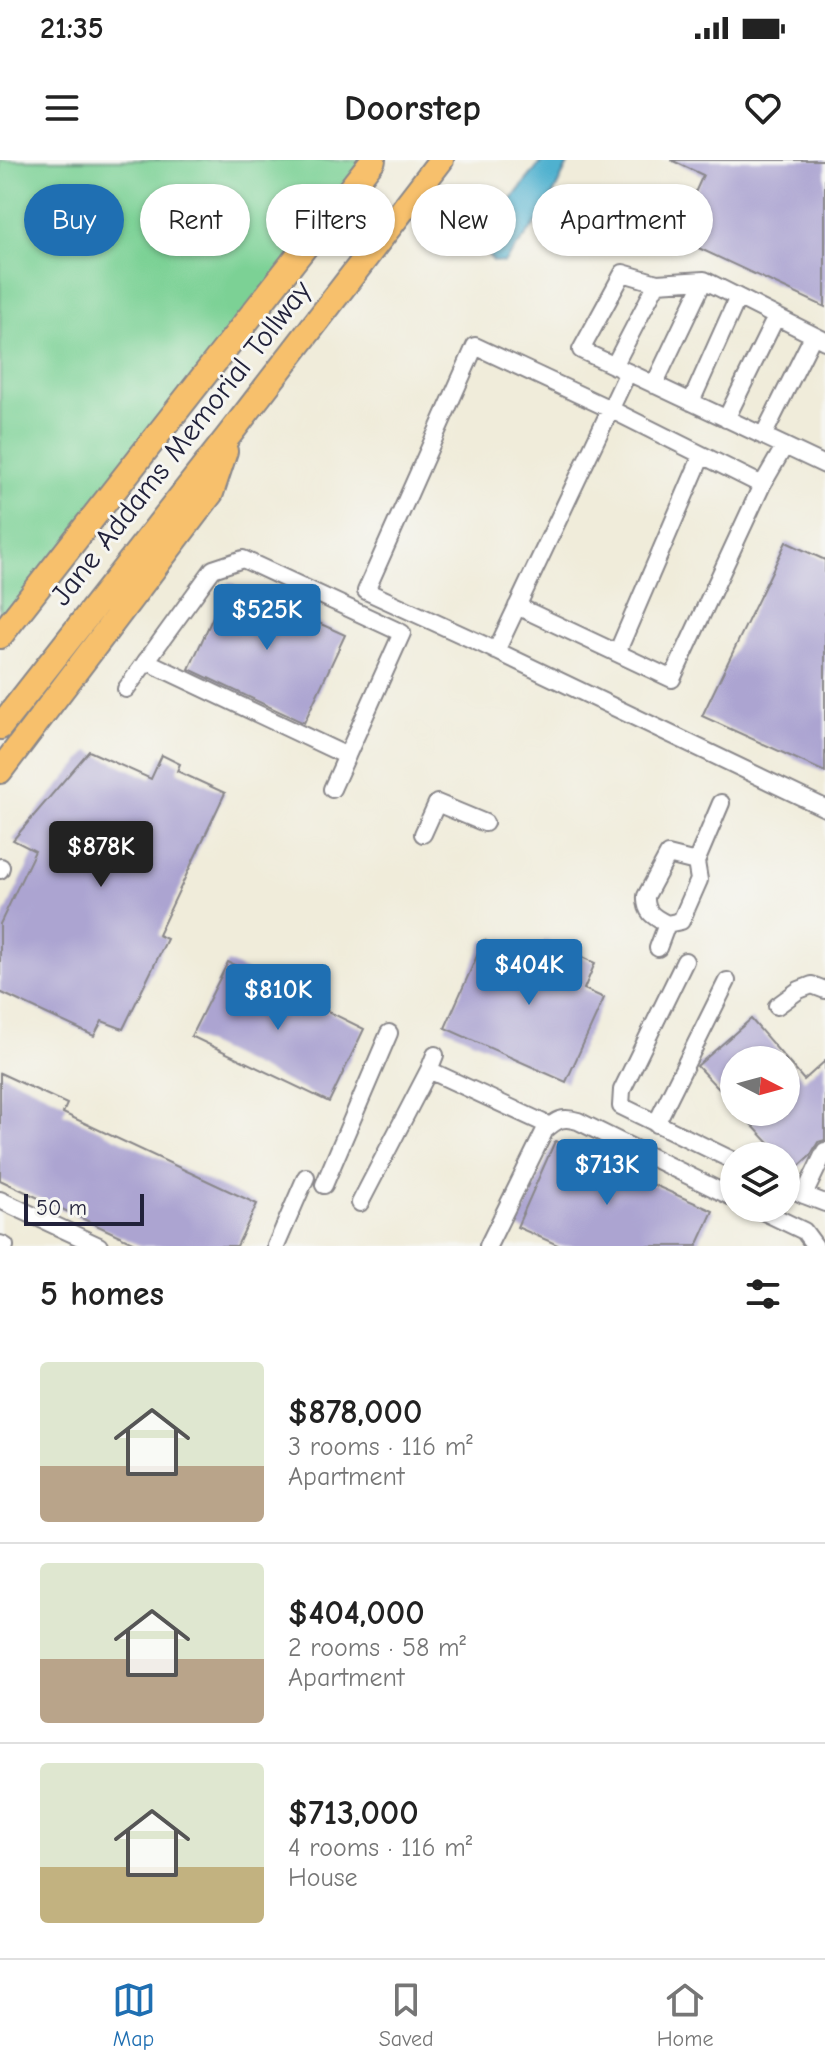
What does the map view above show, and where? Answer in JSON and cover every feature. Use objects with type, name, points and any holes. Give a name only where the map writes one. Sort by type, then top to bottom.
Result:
[{"type":"highway","name":"Jane Addams Memorial Tollway","points":[[0,636],[373,160]]},
{"type":"highway","name":"Jane Addams Memorial Tollway","points":[[0,727],[441,160]]},
{"type":"highway","points":[[0,771],[211,493],[230,434]]},
{"type":"lane","points":[[763,436],[819,339],[704,280],[657,283],[623,273],[581,350],[784,447],[825,465]]},
{"type":"lane","points":[[654,385],[704,280]]},
{"type":"lane","points":[[496,651],[610,409],[621,369],[657,283]]},
{"type":"lane","points":[[691,402],[738,297]]},
{"type":"lane","points":[[726,419],[776,317]]},
{"type":"lane","points":[[762,485],[475,346],[366,591],[825,808]]},
{"type":"lane","points":[[517,606],[672,679],[762,485],[784,447]]},
{"type":"lane","points":[[617,653],[702,455]]},
{"type":"lane","points":[[126,689],[213,569],[243,559],[402,633],[332,789]]},
{"type":"lane","points":[[146,661],[347,756]]},
{"type":"lane","points":[[423,834],[437,803],[485,823]]},
{"type":"lane","points":[[696,862],[668,855],[646,896],[650,915],[667,924],[681,921],[699,880],[696,862],[721,803]]},
{"type":"lane","points":[[658,948],[667,924]]},
{"type":"lane","points":[[685,961],[622,1090],[621,1106],[720,1154]]},
{"type":"lane","points":[[656,1124],[727,981]]},
{"type":"lane","points":[[777,1006],[799,990],[812,985],[825,990]]},
{"type":"lane","points":[[324,1185],[389,1033]]},
{"type":"lane","points":[[360,1203],[432,1062],[550,1126]]},
{"type":"lane","points":[[488,1246],[545,1130],[566,1117],[720,1191]]},
{"type":"lane","points":[[804,1195],[825,1151]]},
{"type":"lane","points":[[276,1246],[306,1177]]},
{"type":"lane","points":[[800,1193],[825,1203]]},
{"type":"lane","points":[[0,1200],[99,1246]]},
{"type":"lane","points":[[785,1222],[804,1231],[815,1246]]},
{"type":"green space","points":[[0,160],[368,160],[349,184],[266,184],[266,256],[293,256],[0,632]]},
{"type":"water","points":[[543,160],[570,160],[558,184],[532,184],[532,229],[516,248],[516,194]]},
{"type":"water","points":[[489,256],[510,256],[504,263],[493,261]]},
{"type":"building","points":[[671,160],[825,160],[825,307],[713,255],[713,184],[699,184],[703,175]]},
{"type":"building","points":[[786,542],[825,560],[825,772],[702,716]]},
{"type":"building","points":[[229,582],[345,635],[304,723],[189,669]]},
{"type":"building","points":[[89,751],[151,779],[162,755],[180,764],[177,771],[225,793],[158,935],[167,939],[123,1029],[102,1021],[94,1036],[0,992],[0,924],[35,851],[13,840]]},
{"type":"building","points":[[484,940],[535,963],[545,940],[595,963],[584,989],[604,998],[566,1082],[445,1028]]},
{"type":"building","points":[[228,962],[364,1029],[329,1102],[191,1036]]},
{"type":"building","points":[[751,1019],[774,1046],[720,1046],[720,1090],[697,1066]]},
{"type":"building","points":[[825,1061],[825,1140],[818,1142],[800,1165],[800,1142],[768,1142],[753,1126],[800,1126],[800,1075],[804,1080]]},
{"type":"building","points":[[0,1073],[67,1104],[63,1113],[257,1204],[237,1246],[141,1246],[0,1180]]},
{"type":"building","points":[[555,1141],[713,1211],[697,1246],[560,1246],[517,1227]]}]
